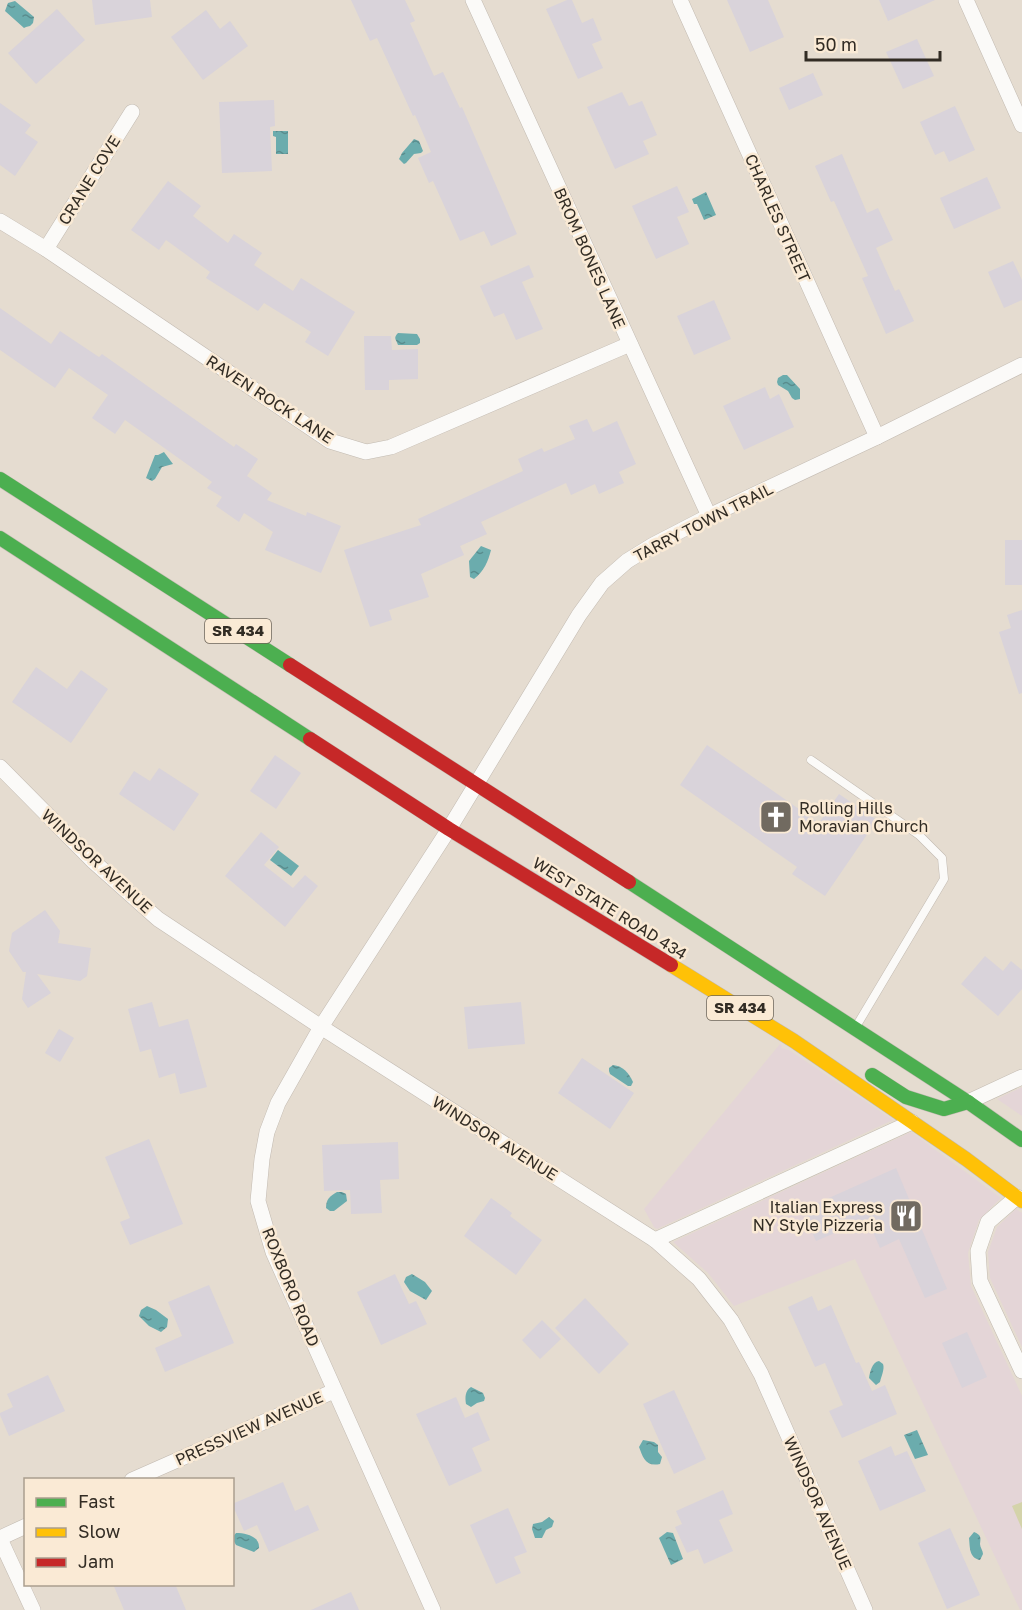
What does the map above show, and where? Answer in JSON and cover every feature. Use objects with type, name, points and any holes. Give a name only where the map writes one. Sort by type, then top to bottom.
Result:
[{"type":"main road","name":"SR 434","points":[[0,479],[476,783],[968,1102],[1022,1140]]},
{"type":"main road","name":"WEST STATE ROAD 434","points":[[0,538],[449,829],[794,1041],[1020,1198]]},
{"type":"main road","points":[[794,1041],[836,1052]]},
{"type":"main road","points":[[856,1065],[906,1097],[944,1109],[968,1102]]},
{"type":"street","name":"BROM BONES LANE","points":[[473,0],[709,516]]},
{"type":"street","name":"CHARLES STREET","points":[[680,0],[877,437]]},
{"type":"street","points":[[966,0],[1022,125]]},
{"type":"street","name":"CRANE COVE","points":[[46,249],[132,112]]},
{"type":"street","name":"RAVEN ROCK LANE","points":[[0,221],[46,249],[330,441],[366,452],[391,447],[630,344]]},
{"type":"street","name":"TARRY TOWN TRAIL","points":[[476,783],[579,615],[602,583],[627,561],[709,516],[877,437],[1022,365]]},
{"type":"street","name":"WINDSOR AVENUE","points":[[0,767],[94,862],[158,919],[321,1027],[655,1240],[699,1279],[731,1320],[761,1374],[865,1610]]},
{"type":"street","name":"ROXBORO ROAD","points":[[433,1610],[273,1252],[258,1201],[267,1132],[278,1103],[321,1027],[449,829],[476,783]]},
{"type":"street","points":[[968,1102],[1022,1077]]},
{"type":"street","points":[[655,1240],[912,1122]]},
{"type":"street","points":[[1020,1198],[988,1222],[978,1251],[980,1281],[1022,1371]]},
{"type":"street","name":"PRESSVIEW AVENUE","points":[[134,1478],[334,1391]]},
{"type":"street","points":[[24,1527],[0,1538],[33,1610]]},
{"type":"lane","points":[[811,760],[919,835],[942,858],[944,879],[855,1029]]},
{"type":"shaded area","points":[[780,1044],[781,1048],[789,1050],[893,1120],[657,1229],[654,1227],[644,1209]]},
{"type":"shaded area","points":[[1022,1087],[1022,1116],[997,1099]]},
{"type":"shaded area","points":[[911,1132],[1001,1198],[979,1220],[968,1253],[971,1286],[1022,1396],[1022,1610],[1020,1610],[855,1259],[734,1306],[708,1273],[673,1242]]},
{"type":"shaded area","points":[[1016,1209],[1022,1213],[1022,1347],[990,1278],[988,1252],[997,1227]]},
{"type":"green space","points":[[1022,1502],[1022,1529],[1012,1506]]},
{"type":"water","points":[[15,1],[34,17],[30,26],[24,28],[5,11],[8,3]]},
{"type":"water","points":[[273,131],[288,131],[288,154],[276,154],[276,137],[273,136]]},
{"type":"water","points":[[414,139],[419,141],[423,151],[414,154],[404,164],[399,159]]},
{"type":"water","points":[[706,192],[716,215],[704,220],[697,204],[694,204],[692,199]]},
{"type":"water","points":[[398,333],[417,334],[420,343],[398,345],[395,337]]},
{"type":"water","points":[[787,375],[800,389],[800,399],[795,400],[788,391],[778,385],[778,378]]},
{"type":"water","points":[[164,452],[173,464],[162,467],[152,481],[146,478],[155,455]]},
{"type":"water","points":[[481,546],[491,550],[485,566],[474,579],[470,577],[469,561]]},
{"type":"water","points":[[278,850],[299,866],[291,876],[270,860]]},
{"type":"water","points":[[613,1065],[623,1068],[628,1073],[633,1082],[631,1086],[610,1074],[609,1068]]},
{"type":"water","points":[[337,1192],[346,1194],[347,1201],[334,1211],[330,1211],[326,1208],[327,1202],[330,1196]]},
{"type":"water","points":[[412,1274],[425,1282],[432,1291],[426,1300],[410,1291],[404,1282],[406,1277]]},
{"type":"water","points":[[147,1306],[168,1319],[167,1327],[161,1332],[149,1326],[139,1316],[141,1310]]},
{"type":"water","points":[[879,1361],[884,1368],[880,1382],[876,1385],[869,1378],[873,1365]]},
{"type":"water","points":[[471,1387],[483,1393],[485,1398],[484,1401],[471,1407],[466,1404],[466,1399]]},
{"type":"water","points":[[917,1430],[928,1455],[915,1459],[904,1435]]},
{"type":"water","points":[[643,1440],[658,1445],[658,1452],[662,1457],[660,1464],[651,1464],[645,1460],[639,1447]]},
{"type":"water","points":[[549,1517],[554,1521],[552,1527],[546,1530],[542,1538],[535,1538],[533,1524]]},
{"type":"water","points":[[667,1532],[673,1533],[683,1559],[671,1565],[659,1538]]},
{"type":"water","points":[[974,1532],[980,1538],[983,1554],[980,1560],[972,1555],[970,1548],[969,1538]]},
{"type":"water","points":[[236,1533],[252,1536],[259,1544],[259,1548],[254,1552],[236,1545],[234,1536]]},
{"type":"building","points":[[92,0],[150,0],[152,17],[95,25]]},
{"type":"building","points":[[351,0],[405,0],[415,21],[410,23],[434,76],[443,72],[460,108],[462,107],[517,234],[491,246],[484,231],[460,241],[433,181],[429,183],[418,158],[431,152],[415,115],[413,116],[377,38],[370,41]]},
{"type":"building","points":[[572,0],[582,23],[593,18],[602,40],[592,44],[603,68],[578,79],[546,9]]},
{"type":"building","points":[[727,0],[768,0],[784,37],[750,52]]},
{"type":"building","points":[[879,0],[935,0],[888,21]]},
{"type":"building","points":[[57,9],[85,40],[36,84],[8,53]]},
{"type":"building","points":[[206,10],[220,29],[230,21],[248,46],[203,80],[171,37]]},
{"type":"building","points":[[917,39],[934,76],[903,89],[886,52]]},
{"type":"building","points":[[813,73],[823,95],[789,110],[779,88]]},
{"type":"building","points":[[622,92],[629,106],[642,101],[657,135],[643,141],[649,154],[615,169],[587,107]]},
{"type":"building","points":[[274,100],[275,126],[270,127],[272,171],[222,173],[219,102]]},
{"type":"building","points":[[0,103],[31,125],[25,133],[38,142],[15,176],[0,165]]},
{"type":"building","points":[[955,106],[975,150],[949,162],[944,151],[935,155],[920,122]]},
{"type":"building","points":[[842,154],[867,213],[878,208],[893,240],[876,248],[895,291],[899,289],[914,321],[886,334],[862,278],[868,276],[834,201],[831,202],[815,166]]},
{"type":"building","points":[[987,177],[1001,208],[954,229],[940,198]]},
{"type":"building","points":[[168,181],[201,206],[193,216],[228,243],[234,234],[262,253],[254,265],[293,291],[301,278],[355,312],[328,356],[305,342],[311,332],[264,303],[258,311],[206,278],[210,272],[166,240],[159,250],[131,230]]},
{"type":"building","points":[[677,186],[689,212],[677,217],[689,244],[656,259],[632,206]]},
{"type":"building","points":[[1013,261],[1022,280],[1022,300],[1004,308],[988,272]]},
{"type":"building","points":[[529,265],[534,277],[522,282],[543,329],[516,340],[504,313],[494,317],[480,286]]},
{"type":"building","points":[[714,300],[731,339],[694,355],[677,316]]},
{"type":"building","points":[[0,308],[51,344],[60,331],[99,357],[102,354],[234,447],[236,444],[258,459],[247,476],[272,493],[267,500],[306,516],[307,512],[341,526],[321,573],[265,550],[273,532],[244,513],[239,522],[216,506],[222,497],[207,488],[212,482],[125,420],[115,434],[92,418],[108,395],[69,368],[55,388],[0,350]]},
{"type":"building","points":[[364,336],[391,336],[392,350],[418,349],[418,379],[389,380],[389,390],[365,390]]},
{"type":"building","points":[[765,387],[770,399],[779,394],[794,427],[744,450],[723,406]]},
{"type":"building","points":[[587,419],[593,432],[617,421],[636,464],[619,472],[624,483],[599,494],[595,484],[571,495],[566,483],[481,522],[487,534],[460,546],[464,555],[421,574],[429,597],[389,610],[392,620],[370,627],[344,550],[421,525],[418,519],[523,471],[518,459],[542,448],[544,452],[575,439],[569,426]]},
{"type":"building","points":[[1005,540],[1022,540],[1022,585],[1005,585]]},
{"type":"building","points":[[1022,610],[1022,693],[1019,694],[999,632],[1011,628],[1007,615]]},
{"type":"building","points":[[36,667],[67,689],[81,670],[108,689],[71,743],[12,702]]},
{"type":"building","points":[[707,745],[819,823],[839,794],[877,820],[825,896],[792,874],[797,867],[680,785]]},
{"type":"building","points":[[275,755],[301,773],[276,809],[250,791]]},
{"type":"building","points":[[159,768],[199,794],[174,831],[119,794],[134,771],[150,781]]},
{"type":"building","points":[[261,832],[279,847],[264,865],[293,888],[305,875],[318,886],[285,927],[225,876]]},
{"type":"building","points":[[45,910],[60,931],[58,943],[91,948],[87,976],[80,981],[37,974],[51,993],[28,1008],[22,999],[26,972],[23,972],[9,951],[12,933]]},
{"type":"building","points":[[985,956],[1003,971],[1011,961],[1022,970],[1022,989],[998,1016],[961,984]]},
{"type":"building","points":[[152,1002],[159,1027],[188,1019],[207,1087],[180,1094],[175,1073],[159,1078],[151,1049],[140,1052],[128,1009]]},
{"type":"building","points":[[521,1002],[525,1044],[468,1049],[464,1007]]},
{"type":"building","points":[[59,1029],[74,1038],[60,1062],[45,1053]]},
{"type":"building","points":[[582,1058],[634,1093],[610,1129],[558,1093]]},
{"type":"building","points":[[149,1139],[183,1224],[130,1245],[120,1222],[130,1218],[105,1157]]},
{"type":"building","points":[[398,1142],[399,1179],[380,1180],[382,1213],[351,1214],[350,1190],[324,1191],[322,1145]]},
{"type":"building","points":[[896,1168],[947,1289],[925,1298],[899,1239],[880,1248],[871,1227],[854,1234],[851,1226],[816,1241],[802,1210]]},
{"type":"building","points":[[491,1198],[512,1213],[510,1216],[542,1240],[516,1275],[464,1236]]},
{"type":"building","points":[[395,1274],[409,1304],[416,1301],[427,1324],[381,1345],[357,1292]]},
{"type":"building","points":[[209,1285],[234,1343],[165,1372],[155,1348],[182,1336],[168,1302]]},
{"type":"building","points":[[812,1296],[818,1311],[831,1305],[856,1363],[859,1362],[872,1391],[885,1385],[897,1414],[842,1438],[829,1411],[843,1405],[825,1363],[815,1367],[788,1307]]},
{"type":"building","points":[[585,1298],[629,1344],[599,1374],[555,1328]]},
{"type":"building","points":[[542,1320],[561,1339],[540,1359],[522,1340]]},
{"type":"building","points":[[967,1332],[987,1377],[962,1388],[942,1343]]},
{"type":"building","points":[[48,1375],[65,1411],[9,1436],[0,1415],[13,1407],[7,1394]]},
{"type":"building","points":[[674,1390],[706,1459],[674,1474],[643,1404]]},
{"type":"building","points":[[456,1397],[465,1418],[478,1412],[490,1440],[472,1448],[482,1471],[449,1486],[416,1414]]},
{"type":"building","points":[[891,1446],[895,1456],[907,1451],[926,1491],[880,1511],[858,1461]]},
{"type":"building","points":[[283,1482],[295,1511],[308,1505],[319,1530],[269,1552],[257,1525],[244,1531],[234,1508],[234,1503]]},
{"type":"building","points":[[723,1490],[733,1514],[719,1520],[733,1551],[704,1564],[698,1549],[687,1553],[675,1527],[682,1524],[676,1511]]},
{"type":"building","points":[[508,1508],[527,1552],[514,1557],[521,1573],[496,1584],[470,1525]]},
{"type":"building","points":[[950,1528],[980,1595],[947,1609],[918,1543]]},
{"type":"building","points":[[114,1586],[176,1586],[186,1610],[124,1610]]},
{"type":"building","points":[[351,1592],[359,1610],[311,1610]]},
{"type":"traffic: fast","points":[[0,479],[290,665]]},
{"type":"traffic: fast","points":[[0,538],[310,739]]},
{"type":"traffic: fast","points":[[629,882],[968,1102],[1022,1140]]},
{"type":"traffic: fast","points":[[872,1075],[906,1097],[944,1109],[968,1102]]},
{"type":"traffic: slow","points":[[671,965],[794,1041],[966,1159],[1022,1201]]},
{"type":"traffic: jam","points":[[290,665],[629,882]]},
{"type":"traffic: jam","points":[[310,739],[449,829],[671,965]]},
{"type":"place","name":"Rolling Hills Moravian Church","points":[[776,817]]},
{"type":"place","name":"Italian Express NY Style Pizzeria","points":[[906,1216]]}]
